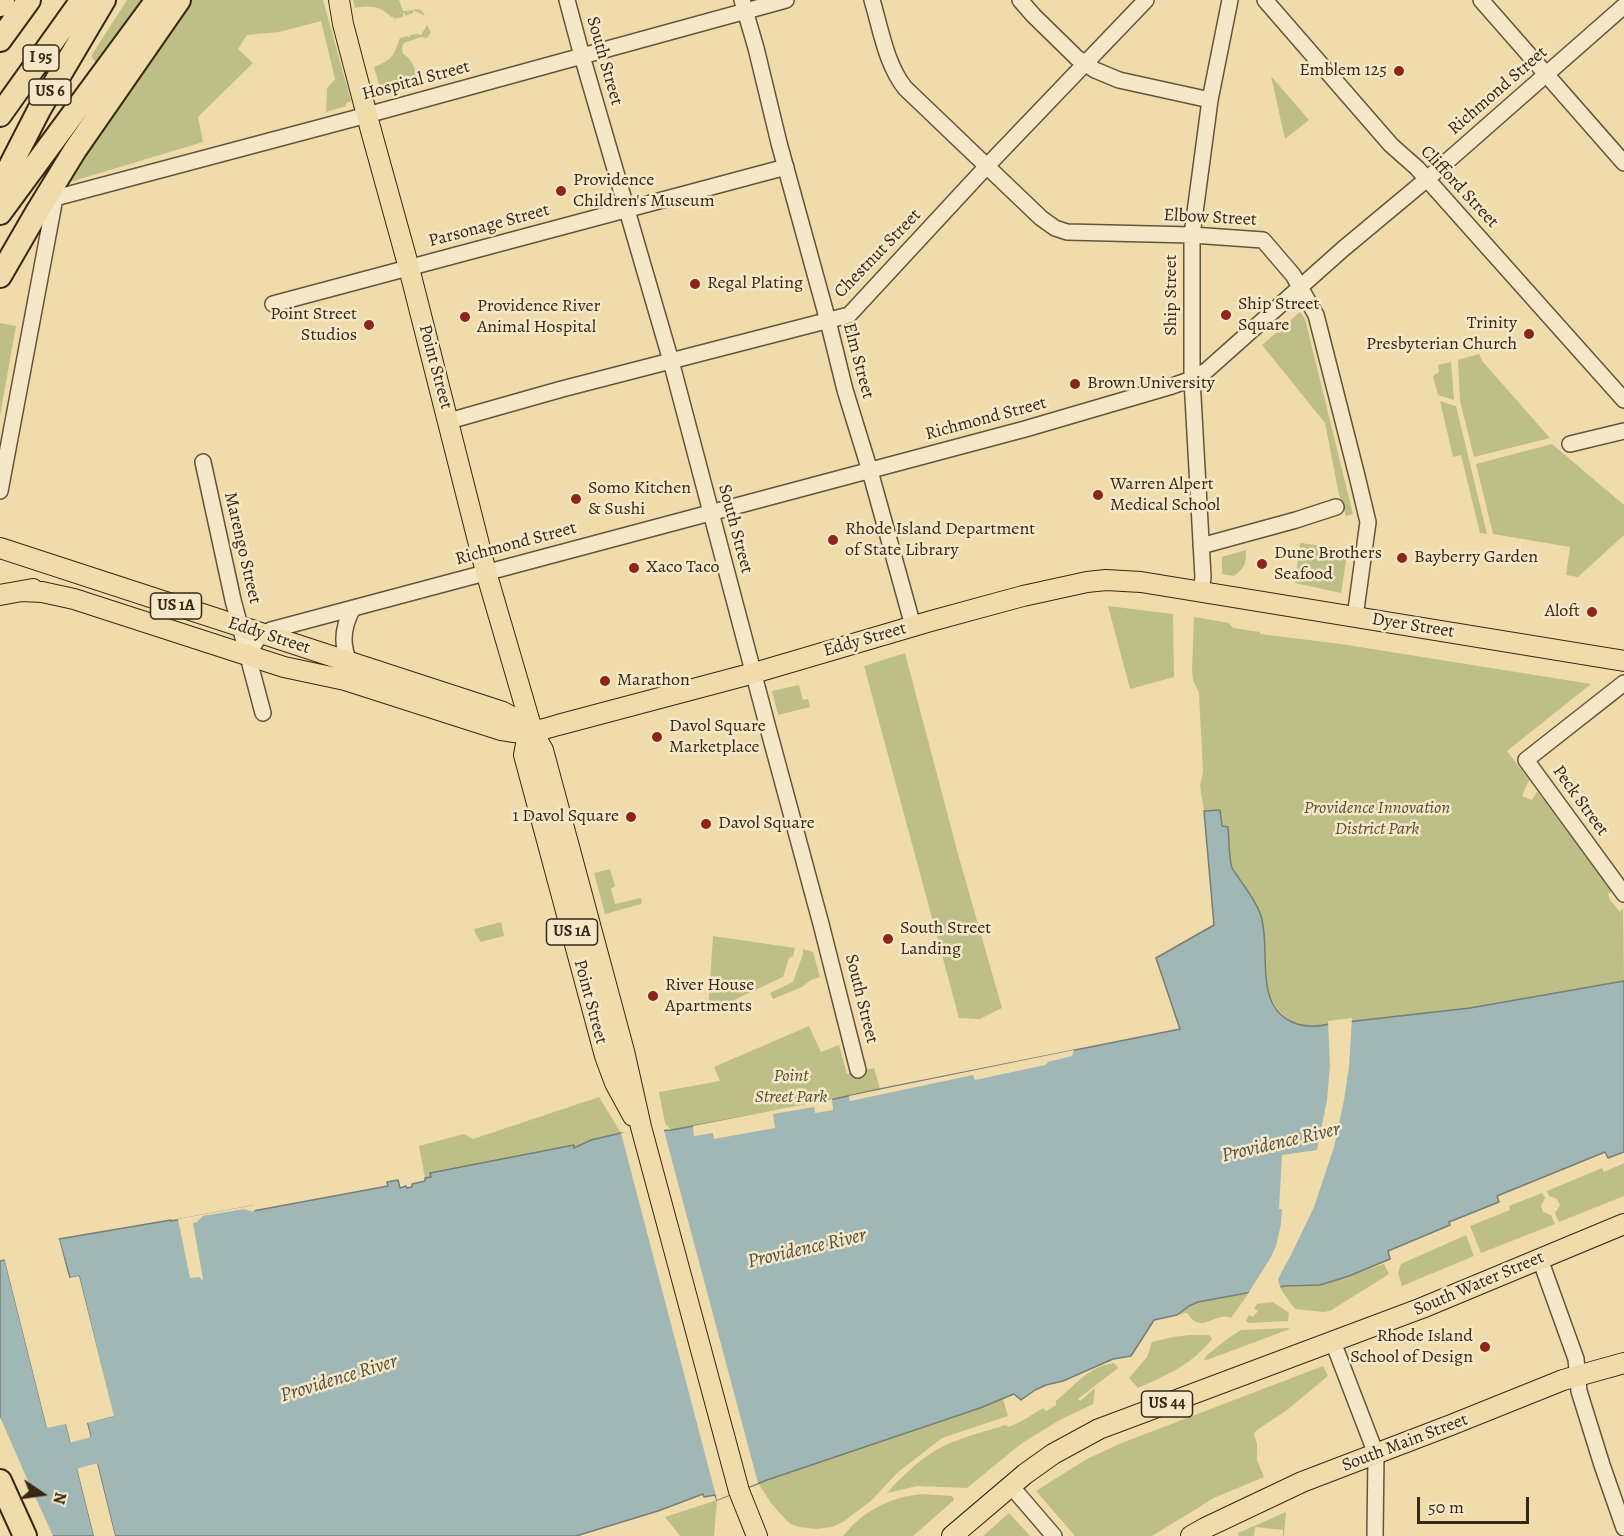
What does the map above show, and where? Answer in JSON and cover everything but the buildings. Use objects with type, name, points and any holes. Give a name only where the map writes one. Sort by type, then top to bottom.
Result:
[{"type":"highway","points":[[0,5],[3,0]]},
{"type":"highway","name":"I 95","points":[[0,40],[29,0]]},
{"type":"highway","name":"I 95","points":[[0,115],[82,0]]},
{"type":"highway","name":"US 6","points":[[0,186],[39,110],[104,0]]},
{"type":"highway","points":[[0,276],[56,180],[105,87],[157,0]]},
{"type":"highway","points":[[0,213],[178,0]]},
{"type":"highway","points":[[0,1481],[25,1536]]},
{"type":"main road","name":"Point Street","points":[[339,0],[343,24],[409,268],[486,572],[533,733],[526,744],[524,755],[605,1056],[624,1100],[641,1127],[739,1491]]},
{"type":"main road","name":"Eddy Street","points":[[0,548],[504,712],[521,722],[533,733]]},
{"type":"main road","name":"US 1A","points":[[0,595],[75,580],[112,586]]},
{"type":"main road","name":"Eddy Street","points":[[21,591],[42,592],[74,599],[293,669],[345,680],[501,730],[524,733],[533,733],[1023,596],[1086,582],[1106,580],[1141,582],[1201,593]]},
{"type":"main road","name":"Dyer Street","points":[[1201,593],[1624,661]]},
{"type":"main road","name":"South Water Street","points":[[952,1536],[1053,1454],[1099,1429],[1422,1308],[1624,1224]]},
{"type":"main road","name":"South Main Street","points":[[1191,1536],[1302,1482],[1578,1374],[1624,1363]]},
{"type":"main road","name":"US 1A","points":[[739,1491],[743,1536]]},
{"type":"main road","name":"US 1A","points":[[739,1491],[757,1536]]},
{"type":"street","name":"South Street","points":[[567,0],[671,361],[858,1070]]},
{"type":"street","name":"Hospital Street","points":[[0,492],[54,198],[582,56],[743,5],[786,0]]},
{"type":"street","name":"Elbow Street","points":[[872,0],[891,64],[897,78],[905,88],[1041,218],[1055,228],[1067,232],[1192,235],[1263,240],[1293,275],[1316,315],[1368,522],[1355,617]]},
{"type":"street","points":[[1020,0],[1084,64],[1119,80],[1210,100]]},
{"type":"street","name":"Chestnut Street","points":[[449,422],[849,315],[987,166],[1146,0]]},
{"type":"street","name":"Ship Street","points":[[1201,593],[1203,577],[1192,379],[1192,235],[1210,100],[1230,0]]},
{"type":"street","name":"Clifford Street","points":[[1265,0],[1391,145],[1417,168],[1624,400]]},
{"type":"street","points":[[1481,0],[1624,163]]},
{"type":"street","name":"Elm Street","points":[[743,5],[828,321],[844,390],[870,471],[913,626]]},
{"type":"street","name":"Richmond Street","points":[[262,634],[1025,429],[1192,379],[1206,370],[1624,6]]},
{"type":"street","name":"Parsonage Street","points":[[273,304],[786,167]]},
{"type":"street","points":[[1570,444],[1624,431]]},
{"type":"street","name":"Marengo Street","points":[[202,462],[263,713]]},
{"type":"street","points":[[1201,546],[1336,507]]},
{"type":"street","points":[[350,663],[343,636],[346,622],[353,608]]},
{"type":"street","points":[[248,655],[262,634]]},
{"type":"street","name":"Peck Street","points":[[1624,683],[1526,760],[1624,894]]},
{"type":"street","points":[[1540,1258],[1576,1359],[1579,1391],[1624,1528]]},
{"type":"street","points":[[1333,1342],[1376,1454],[1375,1536]]},
{"type":"street","points":[[1011,1486],[1054,1536]]},
{"type":"green space","points":[[127,0],[143,0],[96,63],[91,56]]},
{"type":"green space","points":[[192,0],[323,0],[351,101],[346,103],[346,106],[326,112],[327,88],[335,79],[321,21],[279,32],[247,35],[238,49],[253,63],[198,117],[203,142],[70,182],[126,94],[152,61]]},
{"type":"green space","points":[[353,0],[399,0],[403,11],[418,9],[425,16],[413,10],[413,13],[405,16],[403,13],[403,17],[393,19],[394,17],[374,7],[355,8]]},
{"type":"green space","points":[[427,25],[431,32],[427,38],[421,37],[404,43],[402,47],[403,54],[414,67],[418,84],[395,92],[381,91],[374,67],[386,62],[392,56],[400,38],[421,35]]},
{"type":"green space","points":[[1271,76],[1309,120],[1285,139]]},
{"type":"green space","points":[[1300,312],[1305,319],[1353,514],[1346,516],[1339,495],[1325,423],[1262,345]]},
{"type":"green space","points":[[0,323],[16,326],[0,416]]},
{"type":"green space","points":[[1479,354],[1483,362],[1550,438],[1474,457],[1460,401],[1458,360]]},
{"type":"green space","points":[[1451,362],[1454,400],[1438,395],[1433,376],[1439,372],[1438,365]]},
{"type":"green space","points":[[1440,401],[1456,406],[1487,534],[1480,533],[1461,455],[1453,457]]},
{"type":"green space","points":[[1552,444],[1624,505],[1624,535],[1578,577],[1566,575],[1570,547],[1493,534],[1476,464]]},
{"type":"green space","points":[[1300,543],[1348,549],[1341,593],[1295,583]]},
{"type":"green space","points":[[1246,550],[1245,562],[1241,570],[1234,576],[1222,574],[1222,557]]},
{"type":"green space","points":[[1108,606],[1173,614],[1174,677],[1130,689]]},
{"type":"green space","name":"Providence Innovation District Park","points":[[1194,617],[1229,623],[1233,628],[1260,632],[1260,634],[1341,644],[1591,684],[1507,751],[1529,780],[1522,796],[1532,800],[1538,792],[1612,891],[1608,894],[1610,900],[1620,912],[1623,908],[1624,981],[1469,1008],[1318,1026],[1299,1025],[1290,1021],[1277,1008],[1267,989],[1262,920],[1257,906],[1231,866],[1228,827],[1222,827],[1220,810],[1204,811],[1200,786],[1203,772],[1199,693],[1193,680],[1192,670]]},
{"type":"green space","points":[[905,653],[958,854],[1002,1008],[980,1019],[959,1018],[864,666]]},
{"type":"green space","points":[[799,685],[803,700],[808,699],[810,707],[778,715],[772,691]]},
{"type":"green space","points":[[610,869],[615,886],[611,889],[615,904],[640,898],[641,904],[605,914],[594,873]]},
{"type":"green space","points":[[501,922],[504,936],[481,942],[474,929]]},
{"type":"green space","points":[[713,936],[795,948],[783,977],[708,1012]]},
{"type":"green space","points":[[803,949],[813,952],[820,977],[773,999],[770,993],[793,982]]},
{"type":"green space","name":"Point Street Park","points":[[809,1026],[821,1052],[839,1045],[847,1074],[874,1068],[880,1089],[793,1108],[671,1130],[665,1123],[659,1092],[720,1081],[714,1067]]},
{"type":"green space","points":[[599,1097],[621,1133],[591,1140],[592,1151],[452,1168],[431,1173],[431,1177],[425,1178],[419,1146],[464,1134],[473,1139]]},
{"type":"green space","points":[[1624,1163],[1624,1196],[1559,1222],[1555,1213],[1560,1205],[1557,1199],[1549,1196],[1547,1191],[1602,1168],[1604,1172]]},
{"type":"green space","points":[[1542,1193],[1545,1198],[1541,1206],[1543,1212],[1551,1215],[1555,1224],[1481,1253],[1470,1226],[1510,1210],[1509,1206]]},
{"type":"green space","points":[[1466,1235],[1474,1256],[1402,1286],[1398,1273],[1401,1264]]},
{"type":"green space","points":[[1384,1264],[1389,1274],[1330,1311],[1295,1309],[1279,1287],[1320,1285]]},
{"type":"green space","points":[[1248,1294],[1231,1318],[1219,1318],[1203,1323],[1192,1320],[1187,1313],[1177,1315],[1202,1301]]},
{"type":"green space","points":[[1273,1302],[1289,1313],[1288,1321],[1249,1323],[1246,1321],[1249,1315],[1253,1317],[1258,1311],[1254,1308],[1257,1304]]},
{"type":"green space","points":[[1290,1329],[1204,1360],[1206,1356],[1241,1330]]},
{"type":"green space","points":[[1190,1335],[1209,1335],[1212,1339],[1196,1356],[1158,1379],[1138,1388],[1129,1378],[1147,1357],[1152,1342]]},
{"type":"green space","points":[[1114,1363],[1118,1368],[1078,1399],[1080,1401],[1095,1388],[1093,1404],[1060,1420],[1022,1443],[967,1488],[917,1486],[887,1493],[910,1470],[936,1450],[970,1436],[1006,1425],[1008,1427],[1043,1408],[1046,1411],[1056,1405],[1056,1401],[1089,1372]]},
{"type":"green space","points":[[1323,1366],[1328,1376],[1254,1434],[1257,1444],[1257,1460],[1264,1477],[1214,1498],[1152,1536],[1075,1536],[1036,1491],[1085,1460],[1119,1444]]},
{"type":"green space","points":[[1003,1399],[1008,1416],[942,1438],[897,1473],[872,1500],[843,1522],[832,1527],[816,1529],[791,1524],[771,1503],[758,1483]]},
{"type":"green space","points":[[922,1494],[952,1496],[954,1500],[913,1536],[843,1536],[859,1519],[878,1507],[899,1498]]},
{"type":"green space","points":[[717,1500],[714,1536],[680,1536],[665,1517]]},
{"type":"green space","points":[[1286,1512],[1284,1536],[1283,1530],[1255,1527],[1254,1536],[1239,1536],[1238,1533]]},
{"type":"green space","points":[[1009,1513],[1030,1536],[983,1536]]},
{"type":"water","points":[[1220,810],[1222,826],[1228,827],[1232,868],[1252,897],[1261,916],[1268,992],[1274,1005],[1283,1016],[1297,1024],[1317,1026],[1470,1008],[1624,981],[1624,1152],[1608,1158],[1605,1152],[1497,1196],[1499,1202],[1449,1222],[1450,1225],[1388,1251],[1390,1259],[1349,1276],[1320,1285],[1285,1286],[1198,1302],[1177,1315],[1154,1320],[1131,1356],[1113,1359],[1063,1381],[1046,1385],[1021,1400],[1014,1394],[980,1408],[767,1480],[717,1500],[715,1495],[704,1497],[703,1494],[658,1511],[576,1536],[115,1536],[87,1422],[113,1416],[79,1276],[70,1278],[59,1239],[252,1206],[253,1211],[388,1186],[387,1182],[398,1180],[400,1188],[406,1186],[407,1188],[412,1187],[412,1184],[425,1181],[425,1178],[431,1177],[430,1173],[574,1145],[574,1148],[591,1140],[621,1133],[671,1130],[793,1108],[1180,1029],[1156,958],[1214,925],[1204,811]]},
{"type":"water","points":[[5,1260],[47,1427],[66,1423],[94,1536],[0,1536],[0,1261]]},
{"type":"pier","points":[[1352,1018],[1344,1100],[1334,1147],[1314,1207],[1278,1280],[1281,1289],[1246,1297],[1276,1246],[1282,1209],[1279,1209],[1282,1155],[1317,1150],[1327,1100],[1330,1066],[1328,1021]]},
{"type":"pier","points":[[1074,1050],[1072,1056],[1048,1062],[1045,1065],[975,1080],[973,1075],[850,1101],[849,1096]]},
{"type":"pier","points":[[832,1099],[833,1110],[815,1113],[814,1107],[773,1114],[775,1128],[714,1139],[713,1133],[694,1136],[693,1126]]},
{"type":"pier","points":[[663,1127],[758,1483],[717,1500],[621,1133],[636,1129]]},
{"type":"pier","points":[[254,1205],[257,1208],[253,1212],[244,1209],[203,1216],[193,1223],[203,1279],[190,1278],[178,1219]]},
{"type":"pier","points":[[59,1239],[69,1278],[79,1276],[114,1416],[87,1423],[115,1536],[112,1536],[84,1422],[86,1419],[110,1413],[77,1280],[67,1280],[56,1240]]},
{"type":"pier","points":[[4,1257],[8,1259],[49,1424],[65,1420],[68,1422],[97,1536],[94,1536],[66,1424],[47,1428]]},
{"type":"pier","points":[[0,1417],[24,1472],[53,1536],[0,1536]]},
{"type":"waterway","name":"Providence River","points":[[38,1465],[129,1441]]},
{"type":"place","name":"Emblem 125","points":[[1399,71]]},
{"type":"place","name":"Providence Children's Museum","points":[[561,191]]},
{"type":"place","name":"Regal Plating","points":[[695,284]]},
{"type":"place","name":"Ship Street Square","points":[[1226,315]]},
{"type":"place","name":"Providence River Animal Hospital","points":[[465,317]]},
{"type":"place","name":"Point Street Studios","points":[[369,325]]},
{"type":"place","name":"Trinity Presbyterian Church","points":[[1529,334]]},
{"type":"place","name":"Brown University","points":[[1075,384]]},
{"type":"place","name":"Warren Alpert Medical School","points":[[1098,495]]},
{"type":"place","name":"Somo Kitchen & Sushi","points":[[576,499]]},
{"type":"place","name":"Rhode Island Department of State Library","points":[[833,540]]},
{"type":"place","name":"Bayberry Garden","points":[[1402,558]]},
{"type":"place","name":"Dune Brothers Seafood","points":[[1262,564]]},
{"type":"place","name":"Xaco Taco","points":[[634,568]]},
{"type":"place","name":"Aloft","points":[[1592,612]]},
{"type":"place","name":"Marathon","points":[[605,681]]},
{"type":"place","name":"Davol Square Marketplace","points":[[657,737]]},
{"type":"place","name":"1 Davol Square","points":[[631,817]]},
{"type":"place","name":"Davol Square","points":[[706,824]]},
{"type":"place","name":"South Street Landing","points":[[888,939]]},
{"type":"place","name":"River House Apartments","points":[[653,996]]},
{"type":"place","name":"Rhode Island School of Design","points":[[1485,1347]]}]
